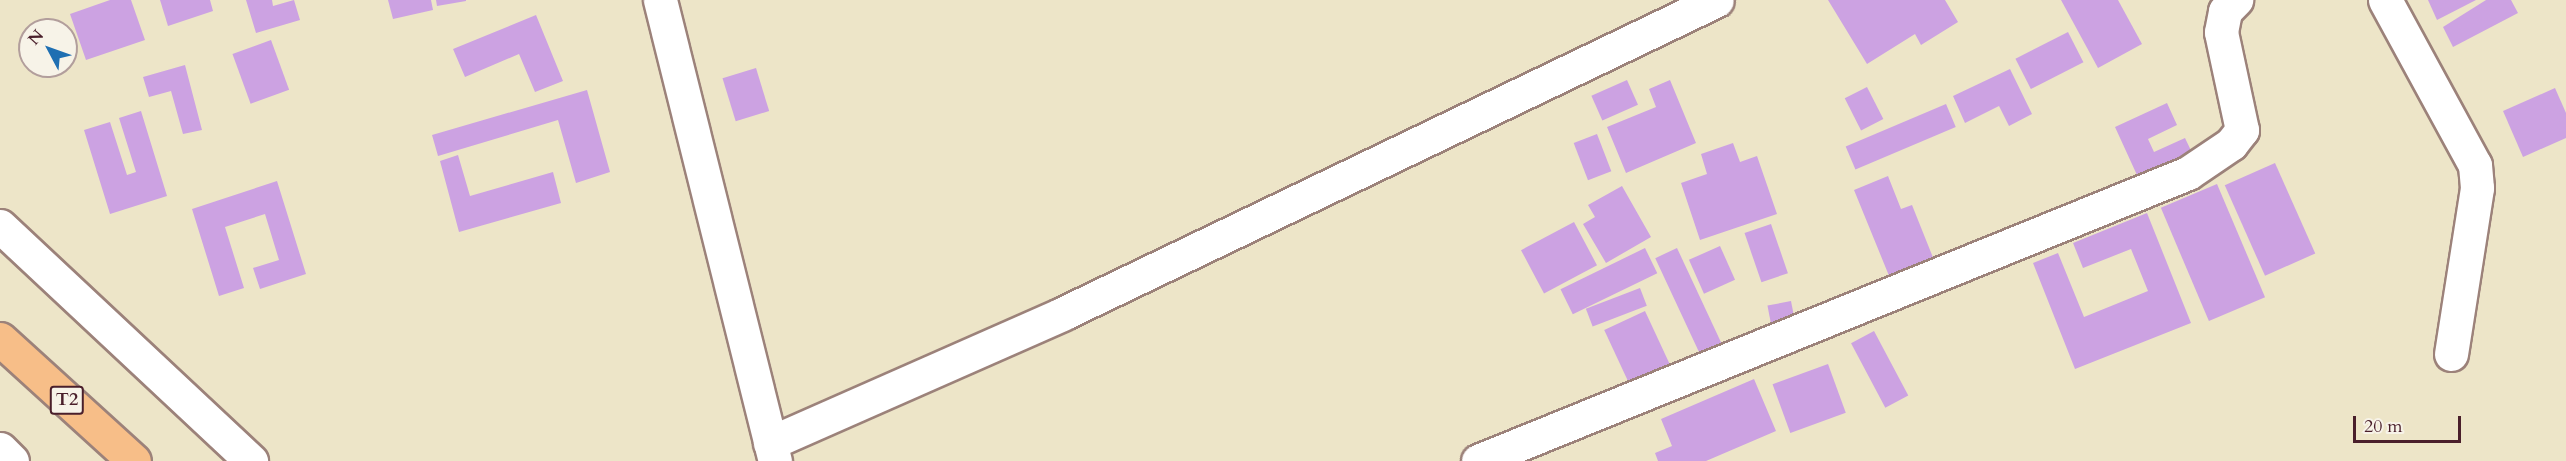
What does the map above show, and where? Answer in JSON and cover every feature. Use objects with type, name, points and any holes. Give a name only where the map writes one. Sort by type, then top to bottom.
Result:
[{"type":"highway","name":"T2","points":[[0,339],[134,461]]},
{"type":"street","points":[[660,0],[772,452],[1717,0]]},
{"type":"street","points":[[1479,461],[2188,173],[2231,144],[2242,130],[2221,32],[2225,11],[2236,0]]},
{"type":"street","points":[[2385,0],[2475,165],[2477,188],[2451,354]]},
{"type":"street","points":[[0,226],[251,461]]},
{"type":"street","points":[[0,449],[12,461]]},
{"type":"building","points":[[110,0],[131,0],[145,40],[86,60],[78,37],[78,18],[71,18],[70,14]]},
{"type":"building","points":[[160,0],[210,0],[213,11],[168,26]]},
{"type":"building","points":[[246,0],[272,0],[273,6],[294,0],[300,20],[256,33]]},
{"type":"building","points":[[388,0],[431,0],[433,10],[393,19]]},
{"type":"building","points":[[436,0],[466,0],[466,1],[437,6]]},
{"type":"building","points":[[1828,0],[1945,0],[1958,22],[1921,45],[1915,34],[1867,64]]},
{"type":"building","points":[[2061,0],[2118,0],[2142,44],[2098,68]]},
{"type":"building","points":[[2428,0],[2476,0],[2437,20]]},
{"type":"building","points":[[2486,0],[2511,0],[2518,13],[2453,47],[2443,27]]},
{"type":"building","points":[[536,15],[563,81],[535,92],[519,54],[465,77],[453,49]]},
{"type":"building","points":[[2068,32],[2083,62],[2031,89],[2015,59]]},
{"type":"building","points":[[271,40],[289,90],[251,104],[232,54]]},
{"type":"building","points":[[185,65],[202,130],[183,134],[171,91],[149,97],[143,77]]},
{"type":"building","points":[[756,68],[769,111],[736,121],[723,78]]},
{"type":"building","points":[[2010,69],[2032,114],[2009,126],[1999,106],[1965,123],[1953,96]]},
{"type":"building","points":[[1627,80],[1638,105],[1602,121],[1591,96]]},
{"type":"building","points":[[1670,80],[1696,143],[1626,173],[1607,127],[1656,107],[1649,89]]},
{"type":"building","points":[[1867,87],[1883,119],[1861,130],[1845,98]]},
{"type":"building","points":[[2555,88],[2566,113],[2566,138],[2523,157],[2503,111]]},
{"type":"building","points":[[587,90],[610,172],[576,183],[558,120],[438,156],[432,135]]},
{"type":"building","points":[[2167,103],[2177,125],[2148,139],[2154,152],[2185,138],[2196,161],[2142,186],[2115,127]]},
{"type":"building","points":[[1946,104],[1956,127],[1855,170],[1846,147]]},
{"type":"building","points":[[141,111],[167,196],[110,214],[84,130],[110,122],[127,175],[136,172],[119,118]]},
{"type":"building","points":[[1597,134],[1611,171],[1588,180],[1574,143]]},
{"type":"building","points":[[1733,143],[1740,162],[1757,156],[1777,214],[1700,240],[1681,183],[1707,174],[1701,154]]},
{"type":"building","points":[[458,155],[470,196],[553,172],[561,203],[459,232],[440,161]]},
{"type":"building","points":[[2275,163],[2315,253],[2265,276],[2225,185]]},
{"type":"building","points":[[1888,176],[1901,209],[1912,205],[1938,270],[1894,288],[1854,190]]},
{"type":"building","points":[[277,181],[306,274],[260,289],[253,268],[279,260],[265,214],[225,227],[244,288],[219,296],[192,209]]},
{"type":"building","points":[[2217,184],[2265,297],[2209,321],[2161,208]]},
{"type":"building","points":[[1622,186],[1651,237],[1606,263],[1583,224],[1595,217],[1588,205]]},
{"type":"building","points":[[2147,213],[2191,323],[2075,369],[2033,263],[2058,253],[2084,317],[2148,291],[2131,249],[2083,268],[2073,243]]},
{"type":"building","points":[[1574,222],[1597,265],[1544,293],[1521,250]]},
{"type":"building","points":[[1771,224],[1788,273],[1761,282],[1745,233]]},
{"type":"building","points":[[1720,246],[1735,280],[1704,294],[1689,260]]},
{"type":"building","points":[[1645,248],[1657,273],[1573,314],[1561,289]]},
{"type":"building","points":[[1677,248],[1722,344],[1700,354],[1655,258]]},
{"type":"building","points":[[1640,288],[1647,306],[1593,327],[1586,309]]},
{"type":"building","points":[[1791,301],[1795,321],[1771,325],[1767,306]]},
{"type":"building","points":[[1645,311],[1670,365],[1630,384],[1604,330]]},
{"type":"building","points":[[1874,331],[1908,395],[1885,408],[1851,343]]},
{"type":"building","points":[[1828,364],[1846,413],[1790,433],[1773,384]]},
{"type":"building","points":[[1754,379],[1776,431],[1706,461],[1658,461],[1655,453],[1672,446],[1661,419]]}]
